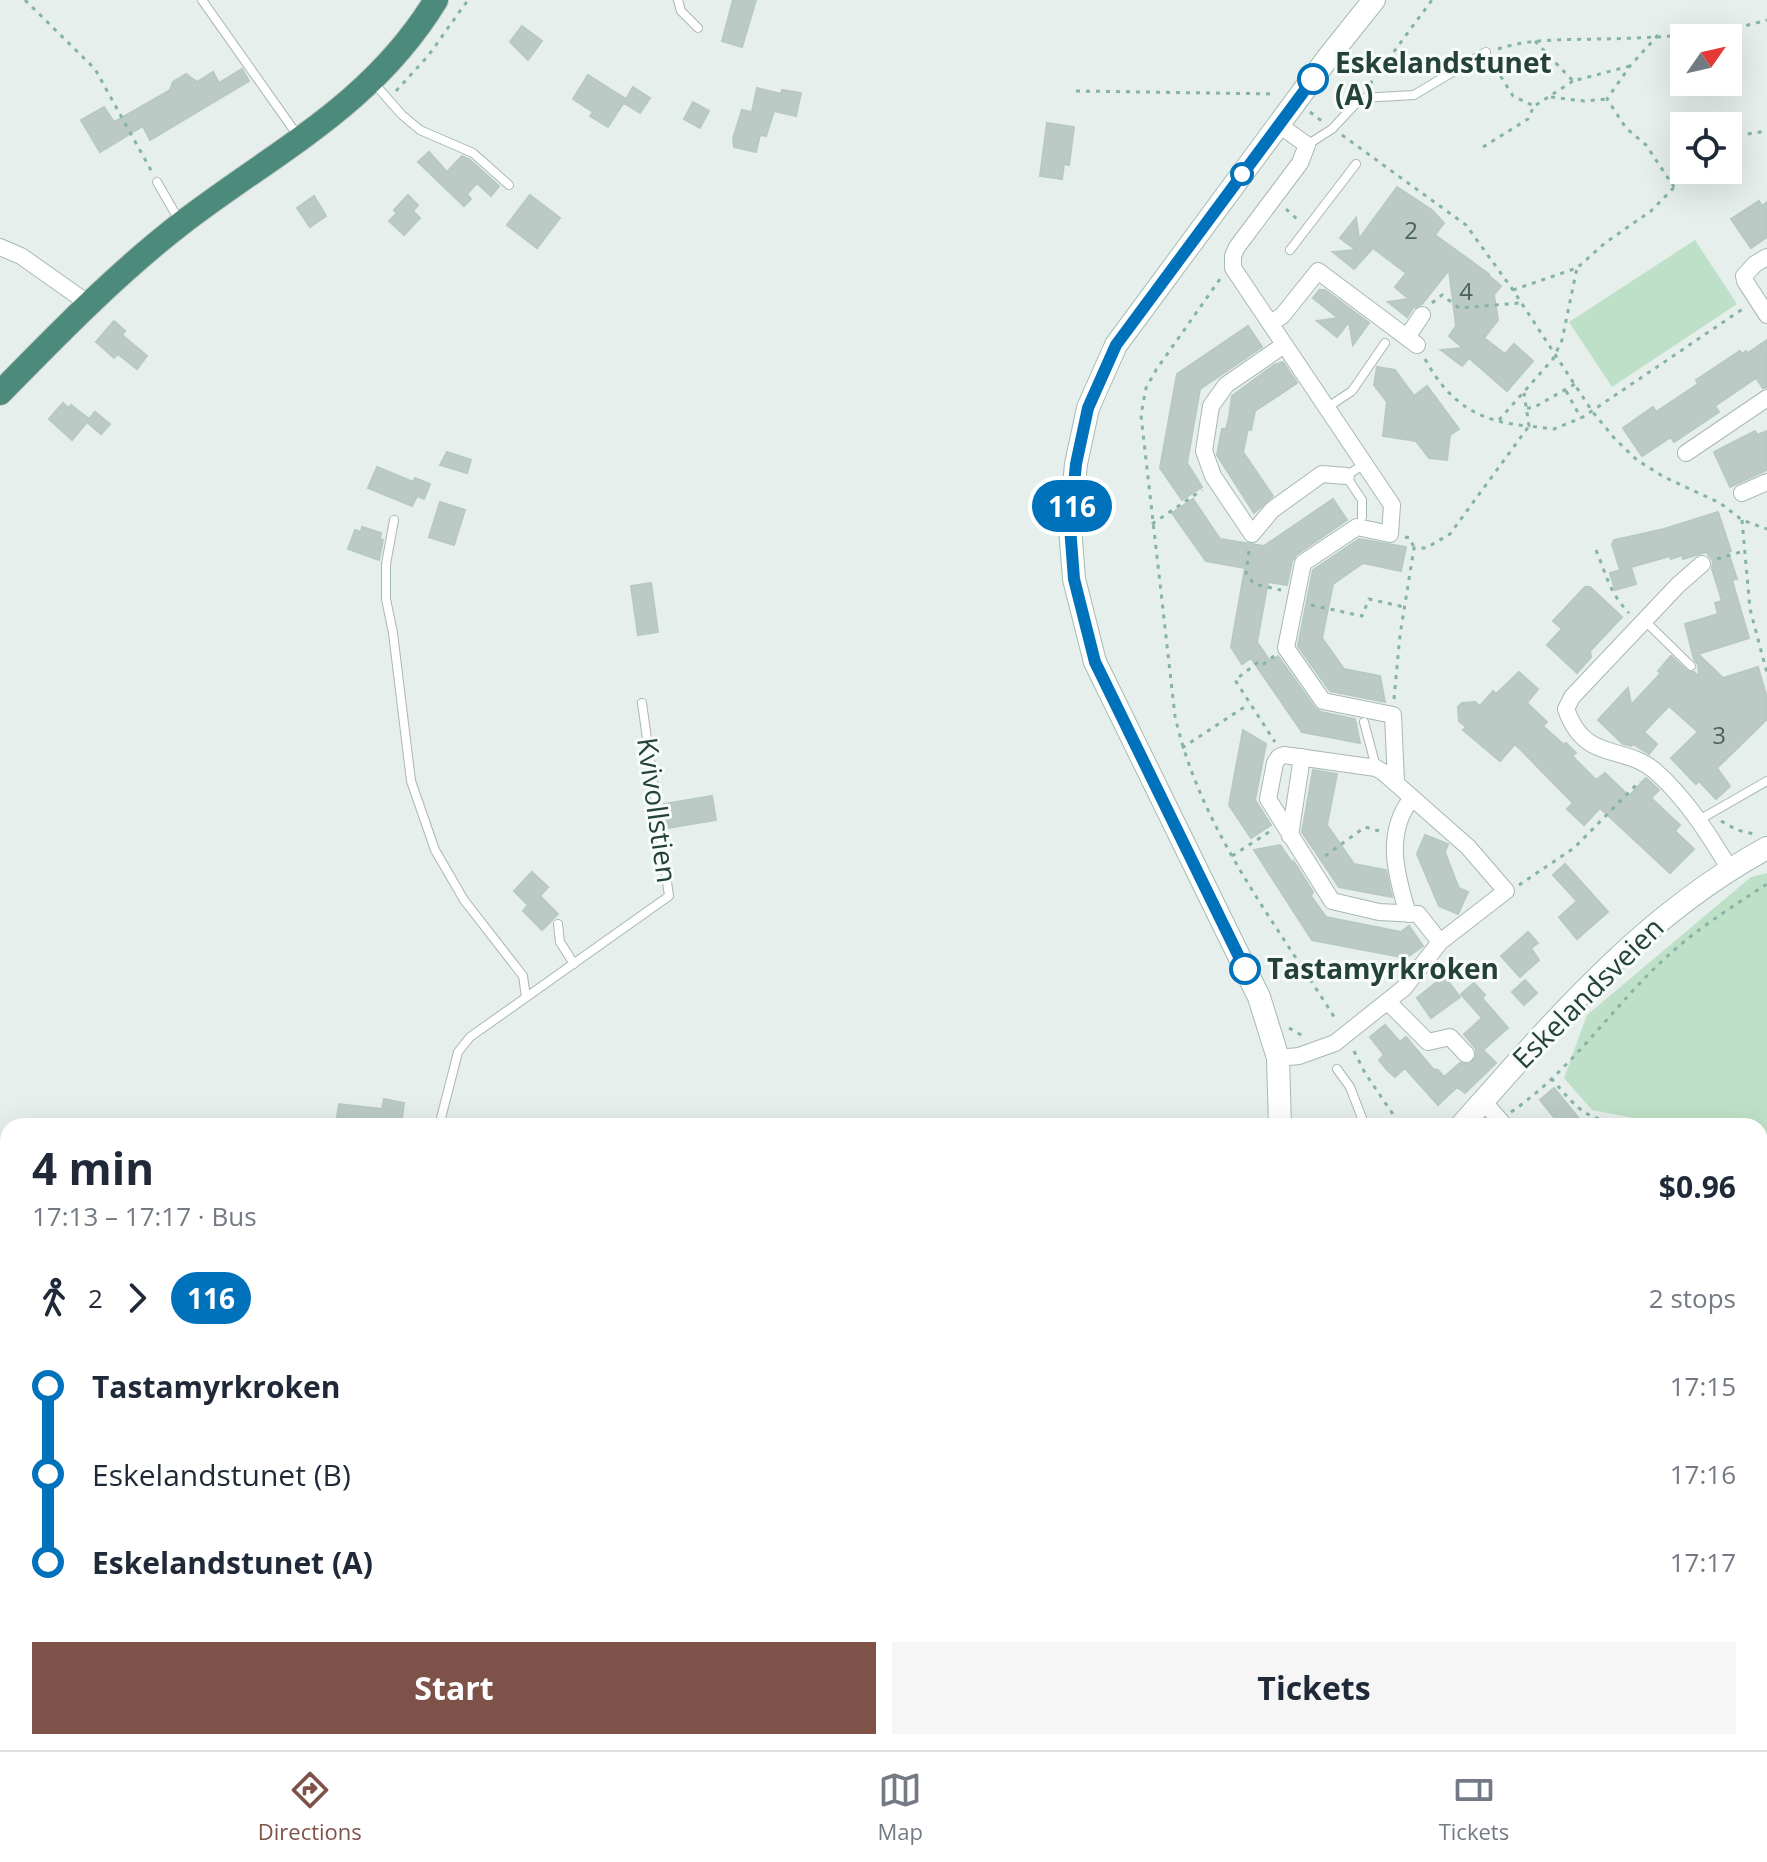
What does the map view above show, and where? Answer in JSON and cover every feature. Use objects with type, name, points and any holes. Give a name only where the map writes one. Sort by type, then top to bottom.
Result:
[{"type":"highway","points":[[0,393],[145,252],[300,140],[372,82],[401,51],[436,0]]},
{"type":"main road","points":[[1280,1118],[1278,1058],[1259,997],[1095,662],[1074,579],[1070,527],[1076,464],[1088,408],[1116,345],[1374,0]]},
{"type":"main road","name":"Eskelandsveien","points":[[1468,1118],[1600,974],[1642,935],[1761,841]]},
{"type":"street","points":[[1279,125],[1307,145],[1300,163],[1237,247],[1232,263],[1235,273],[1392,505],[1390,534],[1357,527],[1303,563],[1286,648],[1323,701],[1393,715],[1396,782]]},
{"type":"street","points":[[0,247],[21,256],[89,304]]},
{"type":"street","points":[[1767,257],[1744,276],[1767,315]]},
{"type":"street","points":[[1270,323],[1282,316],[1318,271],[1412,341],[1422,315]]},
{"type":"street","points":[[1284,345],[1226,385],[1211,406],[1204,451],[1216,481],[1252,534],[1272,510],[1322,474],[1346,476]]},
{"type":"street","points":[[1686,453],[1767,398]]},
{"type":"street","points":[[1742,493],[1767,482]]},
{"type":"street","points":[[1702,564],[1678,585],[1572,697],[1566,709],[1572,725],[1585,739],[1605,751],[1652,768],[1704,817],[1729,868]]},
{"type":"street","points":[[1278,1058],[1299,1056],[1335,1043],[1417,975],[1440,942],[1506,891],[1468,847],[1396,782],[1376,768],[1284,755],[1275,763],[1268,799],[1335,903],[1420,914],[1440,942]]},
{"type":"street","points":[[1286,830],[1302,757]]},
{"type":"street","points":[[1408,914],[1396,866],[1395,834],[1401,815],[1412,798]]},
{"type":"street","points":[[1388,1002],[1428,1042],[1450,1037],[1466,1054]]},
{"type":"street","points":[[1483,1101],[1498,1118]]},
{"type":"lane","points":[[202,0],[300,140]]},
{"type":"lane","points":[[678,0],[681,11],[698,28]]},
{"type":"lane","points":[[1307,145],[1332,129],[1361,98],[1414,95],[1486,52]]},
{"type":"lane","points":[[372,82],[420,130],[466,149],[509,185]]},
{"type":"lane","points":[[1290,250],[1356,164]]},
{"type":"lane","points":[[157,182],[182,224]]},
{"type":"lane","points":[[1328,407],[1352,391],[1385,343]]},
{"type":"lane","points":[[1362,517],[1362,500],[1346,476],[1365,463]]},
{"type":"lane","points":[[394,520],[386,564],[386,599],[411,781],[435,850],[464,900],[523,976],[526,997]]},
{"type":"lane","points":[[1643,623],[1691,666]]},
{"type":"lane","name":"Kvivollstien","points":[[441,1118],[458,1052],[470,1037],[669,896],[642,703]]},
{"type":"lane","points":[[1364,722],[1376,768]]},
{"type":"lane","points":[[1704,817],[1767,781]]},
{"type":"lane","points":[[558,924],[560,942],[574,964]]},
{"type":"lane","points":[[1337,1069],[1350,1087],[1362,1118]]},
{"type":"path","points":[[25,0],[95,69],[157,182]]},
{"type":"path","points":[[1361,98],[1432,0]]},
{"type":"path","points":[[1534,106],[1513,96],[1486,52],[1525,41],[1718,31],[1767,20]]},
{"type":"path","points":[[1607,99],[1630,66],[1658,35]]},
{"type":"path","points":[[1535,41],[1573,81]]},
{"type":"path","points":[[1483,147],[1528,119],[1534,106],[1573,81],[1630,66]]},
{"type":"path","points":[[1076,91],[1276,94],[1284,97]]},
{"type":"path","points":[[1551,97],[1584,101],[1607,99]]},
{"type":"path","points":[[1607,99],[1626,128],[1646,145],[1674,187]]},
{"type":"path","points":[[1305,109],[1466,225],[1513,290],[1592,411],[1637,460],[1664,477],[1720,503],[1742,520],[1767,529]]},
{"type":"path","points":[[1742,135],[1767,131]]},
{"type":"path","points":[[1513,290],[1577,268],[1605,243],[1651,211],[1677,184]]},
{"type":"path","points":[[1280,204],[1307,228]]},
{"type":"path","points":[[1232,263],[1146,388],[1141,415],[1175,716],[1182,748],[1232,857],[1340,1025]]},
{"type":"path","points":[[1498,421],[1524,393],[1562,340],[1577,268]]},
{"type":"path","points":[[1422,315],[1440,295],[1459,308],[1521,303]]},
{"type":"path","points":[[1412,341],[1440,386],[1477,415],[1554,429],[1592,411],[1757,299]]},
{"type":"path","points":[[1527,408],[1533,408],[1575,384]]},
{"type":"path","points":[[1566,391],[1581,418]]},
{"type":"path","points":[[1393,715],[1404,607],[1414,548],[1426,548],[1450,534],[1529,426],[1524,393]]},
{"type":"path","points":[[1152,524],[1216,481]]},
{"type":"path","points":[[1742,520],[1750,609],[1767,673]]},
{"type":"path","points":[[1252,534],[1246,573],[1254,584],[1362,616],[1369,599],[1404,607]]},
{"type":"path","points":[[1596,550],[1615,599],[1643,623]]},
{"type":"path","points":[[1702,564],[1744,551]]},
{"type":"path","points":[[1261,666],[1257,663],[1235,680],[1284,755]]},
{"type":"path","points":[[1182,748],[1249,704]]},
{"type":"path","points":[[1519,885],[1574,848],[1652,768]]},
{"type":"path","points":[[1704,817],[1761,841]]},
{"type":"path","points":[[1310,867],[1365,827],[1395,834]]},
{"type":"path","points":[[1232,857],[1286,830]]},
{"type":"path","points":[[1508,1118],[1551,1078],[1671,952],[1716,917],[1767,884]]},
{"type":"path","points":[[1284,1024],[1305,1037]]},
{"type":"path","points":[[1348,1040],[1365,1073],[1396,1118]]},
{"type":"path","points":[[1551,1078],[1582,1112],[1592,1118]]},
{"type":"green space","points":[[1695,240],[1737,304],[1612,387],[1569,322]]},
{"type":"green space","points":[[1767,873],[1767,1118],[1634,1118],[1592,1110],[1564,1078],[1587,1015],[1751,877]]},
{"type":"building","points":[[733,0],[756,0],[742,47],[722,41]]},
{"type":"building","points":[[522,26],[542,41],[528,60],[510,42]]},
{"type":"building","points":[[242,69],[249,81],[150,140],[143,126],[100,152],[81,120],[104,107],[114,122],[170,90],[173,82],[186,74],[197,82],[213,72],[219,83]]},
{"type":"building","points":[[588,75],[626,99],[608,127],[590,116],[593,112],[573,99]]},
{"type":"building","points":[[633,87],[650,98],[640,113],[624,103]]},
{"type":"building","points":[[757,88],[781,94],[782,90],[801,93],[796,116],[774,111],[766,136],[760,135],[756,152],[734,147],[733,138],[742,110],[752,112]]},
{"type":"building","points":[[693,102],[709,111],[700,128],[684,119]]},
{"type":"building","points":[[1047,123],[1074,127],[1069,165],[1064,164],[1062,179],[1040,176]]},
{"type":"building","points":[[429,152],[447,172],[462,156],[469,159],[499,186],[491,196],[477,183],[467,194],[471,199],[464,206],[418,162]]},
{"type":"building","points":[[1397,187],[1432,210],[1444,223],[1435,235],[1501,286],[1494,295],[1498,320],[1484,338],[1505,354],[1514,344],[1533,361],[1507,391],[1469,358],[1462,366],[1441,350],[1463,348],[1449,336],[1456,326],[1449,270],[1422,304],[1413,308],[1407,317],[1388,302],[1409,299],[1395,287],[1406,273],[1373,248],[1354,269],[1333,252],[1356,250],[1340,238],[1356,218],[1359,239]]},
{"type":"building","points":[[408,195],[418,205],[413,211],[420,218],[404,235],[389,221],[397,213],[394,210]]},
{"type":"building","points":[[530,195],[560,218],[537,248],[507,225]]},
{"type":"building","points":[[314,196],[326,216],[310,227],[297,208]]},
{"type":"building","points":[[1759,201],[1762,206],[1767,202],[1767,237],[1751,248],[1731,219]]},
{"type":"building","points":[[1319,290],[1325,290],[1369,323],[1353,345],[1349,322],[1337,337],[1317,321],[1338,318],[1313,298]]},
{"type":"building","points":[[114,321],[125,331],[122,335],[147,356],[137,369],[118,354],[114,358],[96,342]]},
{"type":"building","points":[[1248,326],[1262,347],[1200,389],[1187,463],[1202,487],[1182,500],[1160,468],[1177,374]]},
{"type":"building","points":[[1767,340],[1767,387],[1763,388],[1756,378],[1715,406],[1719,412],[1674,442],[1671,437],[1642,456],[1623,428],[1653,407],[1656,412],[1740,351],[1742,354],[1748,353]]},
{"type":"building","points":[[1283,362],[1297,383],[1255,411],[1243,452],[1273,496],[1254,513],[1217,455],[1232,396],[1274,365]]},
{"type":"building","points":[[1377,367],[1395,370],[1414,396],[1427,386],[1459,429],[1450,435],[1447,460],[1429,458],[1416,441],[1383,436],[1387,402],[1374,385]]},
{"type":"building","points":[[63,403],[68,408],[71,405],[89,419],[95,412],[110,424],[101,434],[87,422],[72,440],[49,419]]},
{"type":"building","points":[[1755,431],[1757,435],[1767,431],[1767,470],[1730,487],[1714,452]]},
{"type":"building","points":[[447,452],[471,460],[467,473],[440,465]]},
{"type":"building","points":[[377,467],[413,482],[415,478],[430,484],[424,499],[417,496],[412,506],[368,488]]},
{"type":"building","points":[[1193,499],[1220,539],[1264,546],[1333,499],[1347,520],[1296,555],[1287,585],[1268,582],[1257,642],[1270,661],[1278,656],[1315,708],[1355,719],[1360,743],[1302,732],[1251,658],[1242,664],[1231,647],[1245,568],[1206,561],[1172,513]]},
{"type":"building","points":[[440,502],[465,510],[454,545],[429,537]]},
{"type":"building","points":[[1718,512],[1731,551],[1728,552],[1737,579],[1732,580],[1749,638],[1698,654],[1723,678],[1758,667],[1767,698],[1767,719],[1717,768],[1730,786],[1716,799],[1671,758],[1698,732],[1669,706],[1644,732],[1657,744],[1649,754],[1633,744],[1623,744],[1598,720],[1628,688],[1631,705],[1661,673],[1658,671],[1671,656],[1699,677],[1685,624],[1718,614],[1715,603],[1722,601],[1712,569],[1713,561],[1706,552],[1683,559],[1682,555],[1671,559],[1670,556],[1631,567],[1636,584],[1615,590],[1610,573],[1625,569],[1620,570],[1612,544],[1614,540]]},
{"type":"building","points":[[362,527],[381,533],[380,539],[383,540],[379,560],[348,549],[355,530],[361,532]]},
{"type":"building","points":[[1359,539],[1406,547],[1401,571],[1363,563],[1333,584],[1322,638],[1344,669],[1380,676],[1385,702],[1330,691],[1298,646],[1313,570]]},
{"type":"building","points":[[651,583],[658,632],[638,635],[631,586]]},
{"type":"building","points":[[1585,587],[1590,587],[1622,617],[1590,651],[1591,657],[1577,673],[1547,645],[1562,629],[1553,621]]},
{"type":"building","points":[[1519,672],[1538,689],[1527,703],[1547,722],[1543,726],[1576,753],[1572,756],[1596,780],[1605,773],[1629,796],[1646,778],[1659,790],[1651,798],[1680,825],[1675,831],[1694,849],[1670,873],[1600,808],[1584,825],[1567,809],[1573,803],[1515,744],[1500,761],[1463,730],[1466,727],[1459,721],[1458,707],[1462,703],[1475,702],[1480,706],[1493,691],[1496,694]]},
{"type":"building","points":[[1243,730],[1266,744],[1255,800],[1271,825],[1251,838],[1229,805]]},
{"type":"building","points":[[1313,770],[1337,774],[1327,825],[1354,864],[1386,870],[1392,897],[1339,887],[1302,832]]},
{"type":"building","points":[[712,796],[716,820],[667,828],[664,804]]},
{"type":"building","points":[[1425,835],[1448,844],[1445,852],[1456,881],[1459,888],[1468,892],[1458,914],[1439,906],[1417,854]]},
{"type":"building","points":[[1280,845],[1294,865],[1294,862],[1313,892],[1311,896],[1326,917],[1401,932],[1409,926],[1423,946],[1406,958],[1312,940],[1254,850]]},
{"type":"building","points":[[1565,864],[1608,912],[1577,939],[1559,917],[1577,901],[1553,875]]},
{"type":"building","points":[[532,872],[548,887],[540,896],[558,914],[542,930],[523,911],[528,905],[514,891]]},
{"type":"building","points":[[1528,932],[1538,943],[1531,948],[1539,960],[1520,977],[1501,956]]},
{"type":"building","points":[[1444,976],[1460,997],[1431,1018],[1417,998]]},
{"type":"building","points":[[1525,980],[1537,993],[1524,1005],[1512,992]]},
{"type":"building","points":[[1474,983],[1485,995],[1482,998],[1508,1028],[1483,1050],[1496,1063],[1465,1093],[1457,1087],[1438,1105],[1405,1068],[1395,1077],[1387,1070],[1379,1060],[1384,1055],[1370,1037],[1385,1025],[1400,1042],[1406,1037],[1433,1069],[1444,1077],[1460,1063],[1469,1064],[1476,1058],[1476,1049],[1464,1034],[1482,1018],[1461,994]]},
{"type":"building","points":[[1554,1088],[1578,1118],[1555,1118],[1540,1100]]},
{"type":"building","points":[[384,1099],[404,1103],[402,1118],[337,1118],[339,1104],[382,1109]]},
{"type":"bus line","name":"116","points":[[1245,969],[1095,662],[1074,579],[1070,527],[1076,464],[1088,408],[1116,345],[1313,79]]},
{"type":"place","name":"Eskelandstunet (A)","points":[[1313,79]]},
{"type":"place","name":"Tastamyrkroken","points":[[1245,969]]}]
